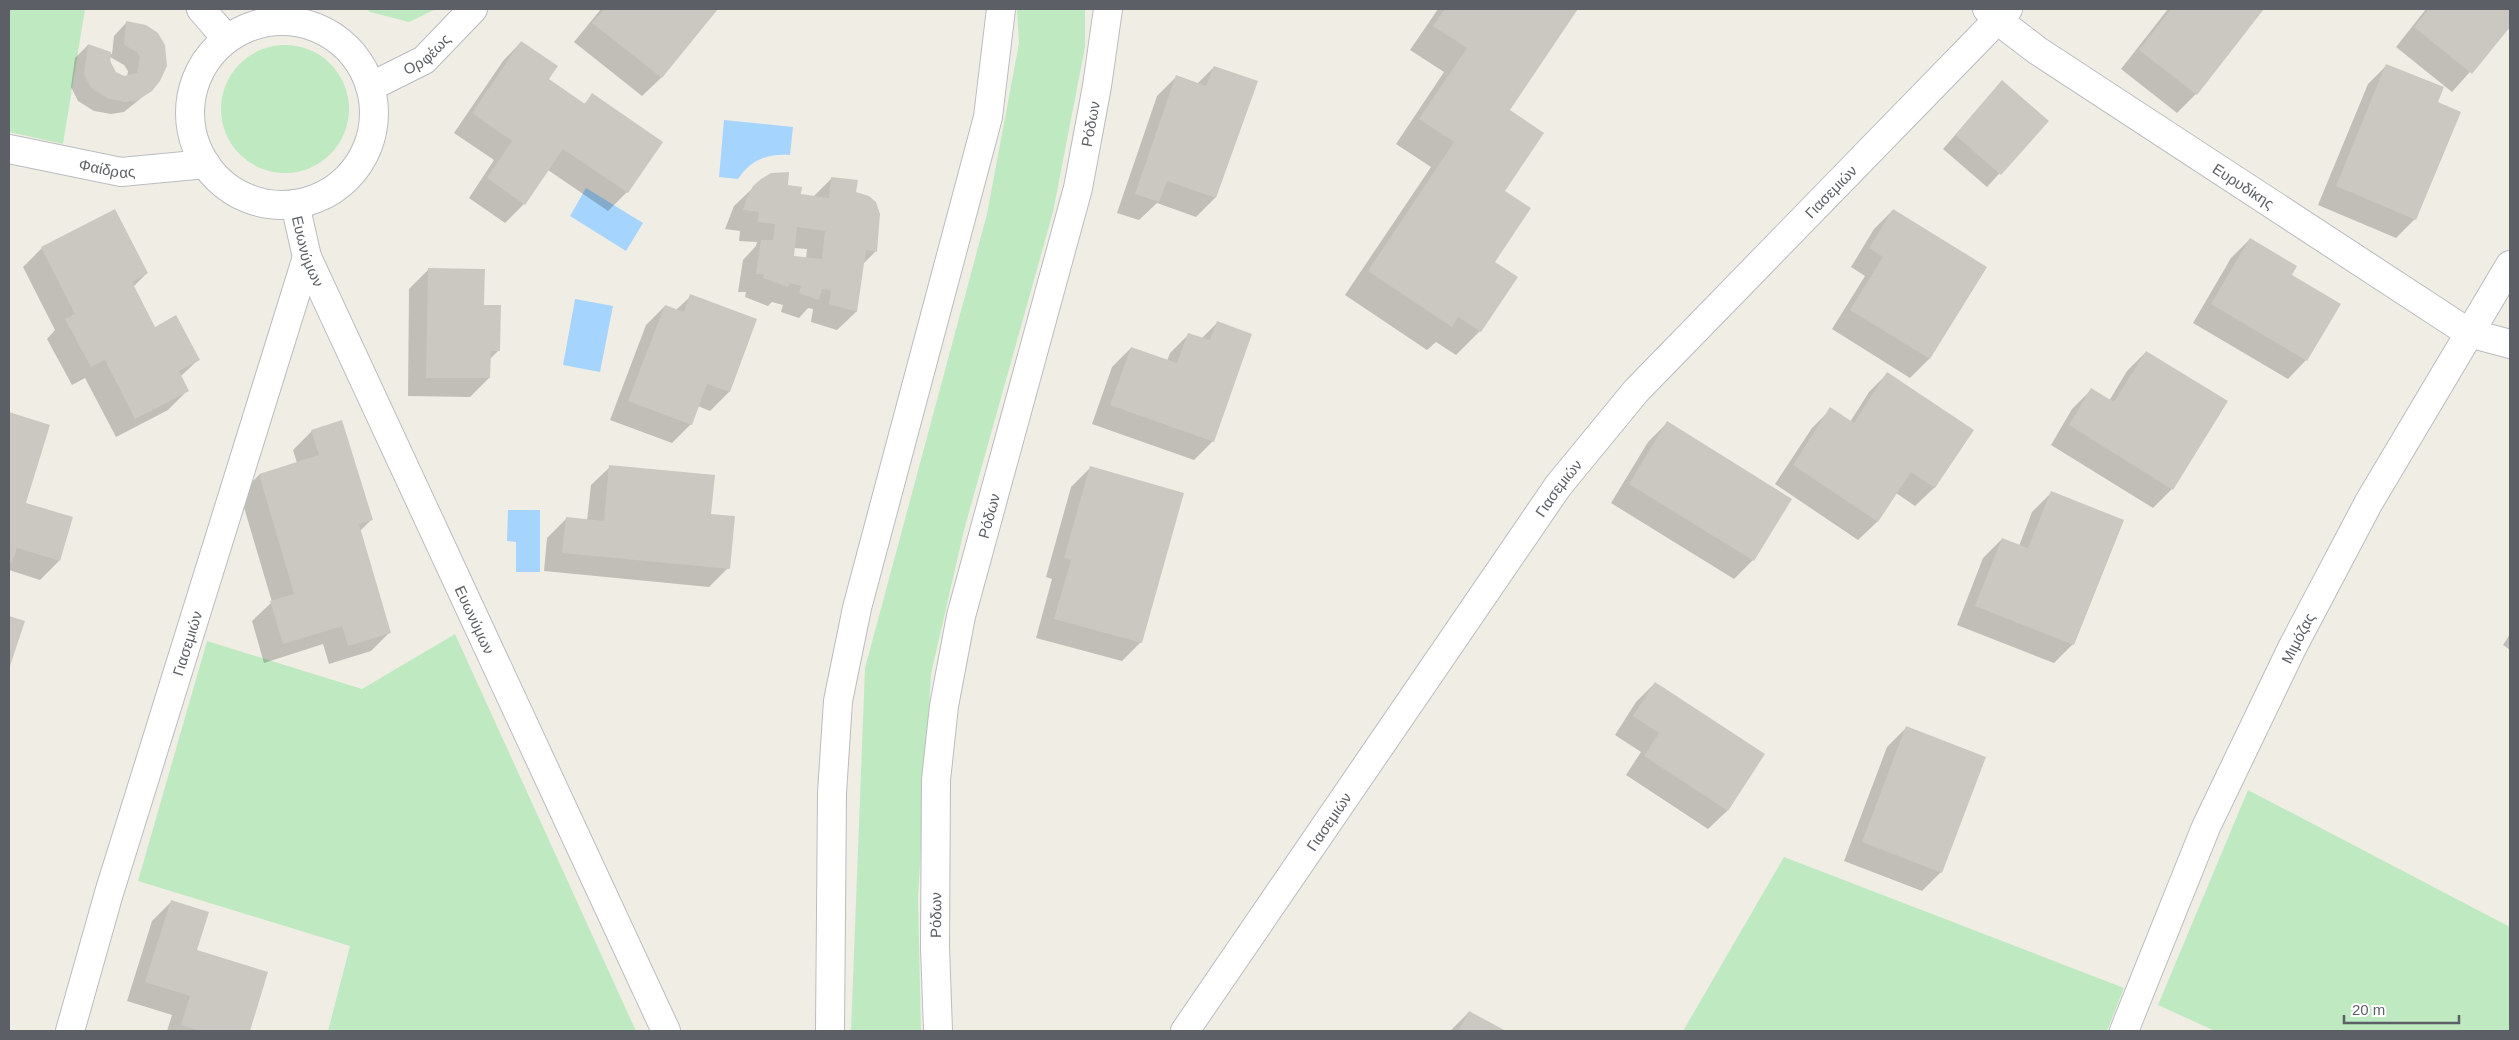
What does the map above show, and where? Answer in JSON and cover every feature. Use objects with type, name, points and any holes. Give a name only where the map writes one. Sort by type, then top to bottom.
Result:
[{"type":"street","points":[[201,9],[227,39]]},
{"type":"street","name":"Ορφέως","points":[[370,87],[424,60],[473,9]]},
{"type":"street","points":[[830,1031],[832,793],[838,701],[859,599],[988,117],[1001,9]]},
{"type":"street","name":"Ρόδων","points":[[938,1031],[935,947],[936,780],[944,706],[961,616],[1078,188],[1097,86],[1108,9]]},
{"type":"street","name":"Ευρυδίκης","points":[[1997,12],[2038,51],[2469,333],[2510,344]]},
{"type":"street","name":"Γιασεμιών","points":[[1185,1031],[1558,486],[1636,391],[1997,12]]},
{"type":"street","points":[[314,17],[331,35],[348,48],[362,66],[370,87],[374,112],[370,139],[360,162],[342,182],[321,196],[306,202],[278,205],[250,199],[224,185],[206,164],[194,139],[190,111],[195,84],[207,59],[227,39],[253,25],[314,17]]},
{"type":"street","name":"Φαίδρας","points":[[9,149],[121,172],[206,164]]},
{"type":"street","name":"Ευωνύμων","points":[[295,204],[307,257],[666,1031]]},
{"type":"street","name":"Γιασεμιών","points":[[70,1031],[109,893],[307,257]]},
{"type":"street","name":"Μιμόζας","points":[[2124,1031],[2206,826],[2292,648],[2369,502],[2510,265]]},
{"type":"green space","points":[[9,9],[85,9],[63,144],[9,132]]},
{"type":"green space","points":[[367,9],[436,9],[409,22],[370,12]]},
{"type":"green space","points":[[1017,9],[1085,9],[1085,47],[1053,212],[964,530],[931,674],[918,898],[921,1031],[851,1031],[865,668],[987,214],[1019,43]]},
{"type":"green space","points":[[285,45],[298,46],[310,50],[330,64],[344,84],[348,96],[348,122],[344,134],[330,154],[310,168],[298,172],[285,173],[272,172],[260,168],[240,154],[226,134],[222,122],[221,109],[222,96],[226,84],[240,64],[260,50],[272,46]]},
{"type":"green space","points":[[455,634],[636,1031],[328,1031],[350,946],[138,881],[207,641],[362,689]]},
{"type":"green space","points":[[2248,790],[2510,927],[2510,1031],[2215,1031],[2158,1005]]},
{"type":"green space","points":[[1784,857],[2124,988],[2107,1031],[1683,1031]]},
{"type":"water","points":[[724,120],[793,127],[790,155],[774,155],[760,159],[748,167],[738,179],[719,177]]},
{"type":"water","points":[[586,188],[643,223],[626,251],[570,216]]},
{"type":"water","points":[[575,299],[613,306],[600,372],[563,365]]},
{"type":"water","points":[[508,510],[540,510],[540,572],[516,572],[516,542],[507,541]]},
{"type":"building","points":[[604,9],[718,9],[662,78],[592,23]]},
{"type":"building","points":[[1445,9],[1578,9],[1510,110],[1544,133],[1505,191],[1531,208],[1495,262],[1518,277],[1481,332],[1458,317],[1452,327],[1368,271],[1454,142],[1419,119],[1467,48],[1433,26]]},
{"type":"building","points":[[2171,9],[2264,9],[2197,95],[2139,50]]},
{"type":"building","points":[[2429,9],[2510,9],[2510,27],[2472,74],[2414,27]]},
{"type":"building","points":[[126,21],[146,25],[158,33],[165,45],[167,66],[160,81],[152,91],[138,100],[125,102],[107,98],[91,88],[84,74],[88,44],[111,52],[110,61],[116,72],[124,76],[137,73],[140,57],[137,52],[124,45]]},
{"type":"building","points":[[521,41],[558,66],[549,79],[585,104],[592,93],[663,142],[628,193],[563,149],[525,205],[487,178],[512,141],[472,113]]},
{"type":"building","points":[[2386,64],[2444,87],[2438,102],[2461,112],[2416,220],[2336,186]]},
{"type":"building","points":[[1214,66],[1258,81],[1216,198],[1167,181],[1159,202],[1135,194],[1176,75],[1206,86]]},
{"type":"building","points":[[2002,80],[2049,121],[2001,175],[1955,135]]},
{"type":"building","points":[[789,172],[788,185],[802,187],[801,194],[829,198],[831,177],[858,180],[856,192],[869,196],[876,202],[880,214],[877,252],[866,250],[857,312],[829,304],[831,290],[822,289],[819,300],[799,293],[801,286],[790,283],[788,287],[763,278],[764,274],[756,274],[761,240],[773,240],[775,224],[757,222],[759,212],[743,210],[753,186],[771,173]],"holes":[[[797,227],[825,231],[822,259],[794,256]]]},
{"type":"building","points":[[115,209],[148,273],[132,282],[155,327],[176,315],[200,360],[179,371],[189,391],[135,419],[105,360],[91,367],[65,319],[75,314],[41,247]]},
{"type":"building","points":[[1893,209],[1987,267],[1930,359],[1850,310],[1883,257],[1869,248]]},
{"type":"building","points":[[2250,238],[2297,266],[2292,275],[2341,304],[2307,361],[2211,304]]},
{"type":"building","points":[[428,268],[485,269],[484,305],[501,305],[500,351],[491,351],[490,378],[426,378]]},
{"type":"building","points":[[690,294],[757,319],[730,392],[707,384],[692,425],[628,401],[665,305],[684,312]]},
{"type":"building","points":[[1217,321],[1252,334],[1214,442],[1110,405],[1131,347],[1177,363],[1188,333],[1210,340]]},
{"type":"building","points":[[2146,351],[2228,401],[2173,490],[2069,425],[2091,388],[2114,402]]},
{"type":"building","points":[[1887,372],[1974,430],[1935,488],[1911,472],[1878,522],[1793,465],[1830,407],[1854,423]]},
{"type":"building","points":[[9,412],[50,425],[26,503],[73,517],[60,561],[17,548],[12,563],[9,562]]},
{"type":"building","points":[[342,420],[373,520],[359,524],[391,633],[348,646],[342,626],[283,644],[270,601],[294,594],[259,474],[319,455],[311,430]]},
{"type":"building","points":[[1667,421],[1792,499],[1754,561],[1629,484]]},
{"type":"building","points":[[609,465],[715,475],[711,514],[735,516],[730,569],[562,553],[566,517],[604,521]]},
{"type":"building","points":[[1090,466],[1184,493],[1142,643],[1054,619],[1071,560],[1064,558]]},
{"type":"building","points":[[2051,491],[2124,520],[2074,645],[1975,606],[2002,538],[2028,548]]},
{"type":"building","points":[[9,616],[25,621],[9,669]]},
{"type":"building","points":[[1655,682],[1765,754],[1728,811],[1644,756],[1659,733],[1633,716]]},
{"type":"building","points":[[1906,726],[1986,757],[1942,873],[1862,842]]},
{"type":"building","points":[[171,900],[209,912],[197,950],[268,972],[250,1031],[200,1031],[181,1025],[190,996],[145,982]]},
{"type":"building","points":[[1469,1011],[1506,1031],[1458,1031]]}]
